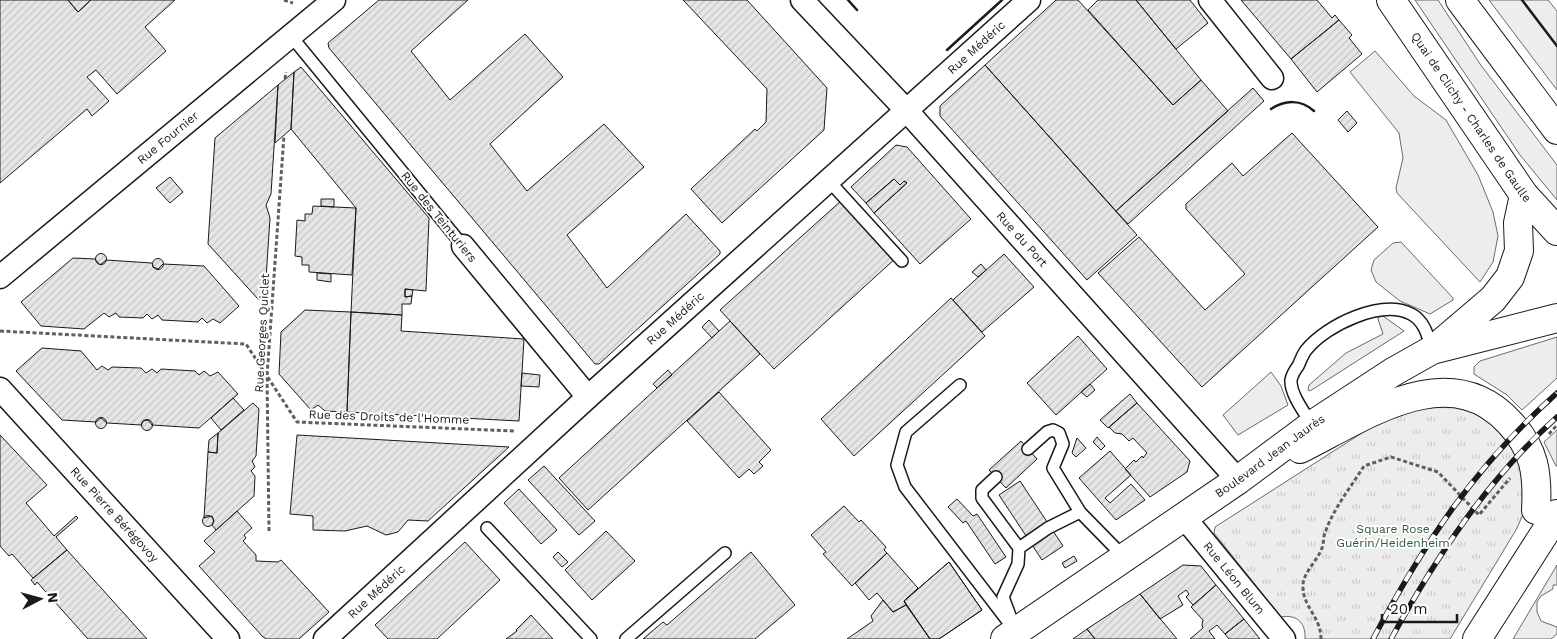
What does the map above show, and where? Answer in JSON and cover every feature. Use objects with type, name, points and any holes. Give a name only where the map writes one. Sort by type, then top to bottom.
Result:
[{"type":"main road","name":"Quai de Clichy - Charles de Gaulle","points":[[1391,0],[1524,195],[1557,232]]},
{"type":"main road","points":[[1460,0],[1557,130]]},
{"type":"main road","points":[[1432,350],[1494,299],[1510,277],[1519,251],[1518,223],[1524,195]]},
{"type":"main road","name":"Boulevard Jean Jaurès","points":[[1011,635],[1238,480],[1312,424],[1385,377],[1432,350],[1557,318]]},
{"type":"main road","points":[[1238,480],[1400,401],[1430,392],[1453,392],[1472,396],[1488,404],[1519,432],[1530,452],[1546,512]]},
{"type":"main road","points":[[1477,639],[1514,581],[1514,550],[1546,512],[1557,480]]},
{"type":"street","name":"Rue du Port","points":[[802,0],[907,111],[1238,480]]},
{"type":"street","name":"Rue Médéric","points":[[325,639],[588,397],[1029,0]]},
{"type":"street","points":[[1210,0],[1272,78]]},
{"type":"street","name":"Rue Fournier","points":[[0,277],[291,36],[321,4]]},
{"type":"street","name":"Rue des Teinturiers","points":[[463,246],[588,397]]},
{"type":"street","name":"Rue Pierre Bérégovoy","points":[[0,389],[228,639]]},
{"type":"street","name":"Rue Léon Blum","points":[[1184,517],[1284,639]]},
{"type":"lane","name":"Rue des Teinturiers","points":[[291,36],[463,246]]},
{"type":"lane","points":[[829,181],[902,261]]},
{"type":"lane","points":[[1312,424],[1292,388],[1291,380],[1307,349],[1334,328],[1362,314],[1380,310],[1399,310],[1413,315],[1424,326],[1432,350]]},
{"type":"lane","points":[[960,385],[906,432],[897,465],[905,487],[1011,635]]},
{"type":"lane","points":[[1028,449],[1047,432],[1054,430],[1059,433],[1063,444],[1053,468],[1080,512],[1125,558]]},
{"type":"lane","points":[[996,477],[982,490],[982,498],[1019,548],[1018,564],[1003,597],[1011,635]]},
{"type":"lane","points":[[1019,548],[1048,528],[1080,512]]},
{"type":"lane","points":[[487,528],[591,639]]},
{"type":"lane","points":[[626,639],[725,553]]},
{"type":"path","name":"Rue Georges Quiclet","points":[[269,531],[267,376],[284,135]]},
{"type":"path","name":"Rue des Droits de l'Homme","points":[[0,331],[246,344],[297,422],[549,433]]},
{"type":"path","points":[[1321,639],[1321,628],[1316,616],[1307,606],[1303,596],[1302,583],[1322,548],[1324,534],[1364,466],[1391,457],[1438,472],[1479,515],[1530,452],[1557,425]]},
{"type":"shaded area","points":[[1415,0],[1438,0],[1480,64],[1557,165],[1557,200],[1520,155]]},
{"type":"shaded area","points":[[1489,0],[1548,0],[1557,11],[1557,90]]},
{"type":"shaded area","points":[[1375,51],[1414,96],[1446,120],[1478,175],[1493,212],[1498,236],[1493,262],[1480,282],[1397,193],[1396,188],[1403,158],[1399,133],[1350,72]]},
{"type":"shaded area","points":[[1401,242],[1453,300],[1430,314],[1400,301],[1376,282],[1371,270],[1374,260],[1393,243]]},
{"type":"shaded area","points":[[1379,316],[1383,316],[1404,331],[1310,391],[1308,390],[1309,385],[1346,353],[1383,334],[1378,319]]},
{"type":"shaded area","points":[[1557,337],[1557,378],[1522,410],[1507,395],[1474,374],[1474,367],[1480,361]]},
{"type":"shaded area","points":[[1271,372],[1281,386],[1288,405],[1238,435],[1223,415]]},
{"type":"shaded area","points":[[1557,430],[1557,466],[1556,466],[1544,442]]},
{"type":"shaded area","points":[[1557,565],[1557,585],[1553,585],[1553,589],[1541,596],[1537,602],[1537,612],[1541,621],[1557,627],[1557,634],[1551,639],[1513,639]]},
{"type":"green space","name":"Square Rose Guérin/Heidenheim","points":[[1463,402],[1517,438],[1527,506],[1516,530],[1450,639],[1305,639],[1302,624],[1296,618],[1281,617],[1214,533],[1215,527],[1401,408]]},
{"type":"building","points":[[0,0],[68,0],[78,12],[91,0],[175,0],[145,27],[166,51],[117,94],[96,70],[87,77],[109,101],[92,116],[87,109],[0,183]]},
{"type":"building","points":[[68,0],[91,0],[78,12]]},
{"type":"building","points":[[379,0],[468,0],[411,51],[450,100],[525,34],[563,77],[490,144],[527,191],[604,124],[644,167],[567,235],[607,288],[686,214],[720,251],[720,254],[599,364],[595,364],[329,48],[328,43]]},
{"type":"building","points":[[683,0],[747,0],[827,88],[824,130],[722,223],[691,189],[755,129],[757,131],[766,122],[767,89]]},
{"type":"building","points":[[1056,0],[1078,0],[1173,105],[1201,80],[1228,111],[1116,211],[985,65]]},
{"type":"building","points":[[1098,0],[1136,0],[1201,80],[1173,105],[1088,10]]},
{"type":"building","points":[[1136,0],[1190,0],[1208,23],[1176,49]]},
{"type":"building","points":[[1241,0],[1317,0],[1332,18],[1335,15],[1339,20],[1291,59]]},
{"type":"building","points":[[1339,20],[1352,35],[1349,38],[1362,54],[1317,92],[1291,59]]},
{"type":"building","points":[[985,65],[1137,235],[1087,280],[940,116],[940,106]]},
{"type":"building","points":[[301,67],[429,218],[426,291],[405,289],[405,297],[412,296],[411,304],[402,304],[402,315],[351,312],[356,208],[291,129],[294,72]]},
{"type":"building","points":[[294,72],[291,129],[275,143],[278,85]]},
{"type":"building","points":[[278,85],[271,194],[266,205],[270,218],[265,294],[262,299],[258,299],[208,244],[215,138]]},
{"type":"building","points":[[1253,88],[1264,101],[1128,224],[1116,211]]},
{"type":"building","points":[[1347,111],[1357,123],[1348,132],[1338,120]]},
{"type":"building","points":[[1292,133],[1378,227],[1202,387],[1098,273],[1139,237],[1205,310],[1245,274],[1186,209],[1186,204],[1232,163],[1243,176]]},
{"type":"building","points":[[896,145],[907,147],[971,219],[920,264],[874,213],[907,183],[904,181],[900,185],[894,179],[866,203],[851,187]]},
{"type":"building","points":[[170,177],[183,192],[170,203],[156,188]]},
{"type":"building","points":[[894,179],[900,185],[904,181],[907,183],[874,213],[866,203]]},
{"type":"building","points":[[321,199],[334,199],[334,207],[321,206]]},
{"type":"building","points":[[843,199],[897,257],[774,369],[720,310]]},
{"type":"building","points":[[313,206],[356,208],[352,275],[309,272],[309,265],[302,265],[302,257],[295,256],[297,220],[305,221],[305,214],[312,214]]},
{"type":"building","points":[[99,254],[103,254],[106,259],[105,263],[99,264],[96,261],[96,257]]},
{"type":"building","points":[[1004,254],[1034,287],[982,332],[953,300]]},
{"type":"building","points":[[73,258],[95,259],[100,265],[106,260],[152,263],[153,267],[158,269],[163,264],[204,266],[239,306],[220,323],[213,319],[207,323],[202,318],[198,322],[162,320],[158,315],[152,319],[147,314],[143,318],[119,317],[116,313],[109,317],[104,313],[84,329],[41,326],[21,302]]},
{"type":"building","points":[[156,259],[160,259],[163,264],[162,268],[156,269],[153,266],[153,262]]},
{"type":"building","points":[[981,264],[986,270],[978,277],[972,272]]},
{"type":"building","points":[[317,273],[331,274],[331,282],[317,280]]},
{"type":"building","points":[[405,289],[413,290],[412,296],[405,297]]},
{"type":"building","points":[[951,298],[985,336],[854,456],[821,419]]},
{"type":"building","points":[[305,310],[351,312],[347,412],[325,411],[318,405],[311,410],[279,374],[281,332]]},
{"type":"building","points":[[351,312],[402,315],[401,331],[524,339],[519,421],[347,412]]},
{"type":"building","points":[[709,320],[719,331],[712,338],[702,327]]},
{"type":"building","points":[[730,321],[760,354],[588,510],[559,478]]},
{"type":"building","points":[[1078,336],[1107,369],[1056,415],[1027,383]]},
{"type":"building","points":[[42,348],[81,351],[97,370],[102,366],[108,370],[112,367],[141,368],[146,373],[152,369],[157,373],[161,369],[195,371],[199,375],[204,371],[210,376],[218,372],[238,394],[199,428],[152,425],[148,420],[143,421],[141,425],[107,423],[101,418],[96,422],[62,420],[16,371]]},
{"type":"building","points":[[668,370],[672,375],[657,388],[653,384]]},
{"type":"building","points":[[522,373],[540,375],[539,387],[521,386]]},
{"type":"building","points":[[1090,384],[1095,390],[1087,397],[1081,392]]},
{"type":"building","points":[[719,392],[771,450],[759,462],[763,466],[754,474],[749,469],[739,478],[687,421]]},
{"type":"building","points":[[1130,394],[1137,403],[1108,428],[1100,420]]},
{"type":"building","points":[[233,398],[244,410],[221,430],[211,418]]},
{"type":"building","points":[[253,403],[259,409],[256,456],[252,461],[255,467],[251,471],[255,476],[254,496],[216,530],[212,525],[214,521],[212,516],[204,518],[208,452],[217,453],[218,433]]},
{"type":"building","points":[[1137,403],[1190,461],[1187,472],[1150,497],[1125,469],[1134,460],[1136,462],[1147,453],[1133,438],[1129,441],[1122,434],[1115,433],[1109,427]]},
{"type":"building","points":[[101,417],[107,423],[101,429],[95,423]]},
{"type":"building","points":[[147,419],[153,425],[147,431],[141,425]]},
{"type":"building","points":[[218,433],[217,453],[208,452],[209,440]]},
{"type":"building","points":[[0,435],[47,485],[26,503],[54,536],[76,516],[78,518],[56,537],[67,550],[33,578],[12,554],[9,556],[0,546]]},
{"type":"building","points":[[297,435],[509,447],[428,521],[408,520],[398,532],[386,535],[367,526],[345,531],[313,530],[313,516],[290,514]]},
{"type":"building","points":[[1097,437],[1105,446],[1101,450],[1093,442]]},
{"type":"building","points":[[1077,438],[1086,448],[1076,457],[1072,453]]},
{"type":"building","points":[[1021,441],[1037,459],[1006,488],[989,470]]},
{"type":"building","points":[[1110,451],[1131,475],[1105,498],[1110,503],[1131,484],[1145,500],[1116,520],[1079,478]]},
{"type":"building","points":[[544,466],[595,521],[579,535],[528,480]]},
{"type":"building","points":[[1020,481],[1063,546],[1042,560],[999,495]]},
{"type":"building","points":[[519,489],[557,530],[541,544],[504,503]]},
{"type":"building","points":[[957,499],[973,516],[977,514],[1006,557],[995,564],[966,521],[963,523],[948,507]]},
{"type":"building","points":[[844,506],[859,522],[861,520],[886,547],[884,550],[887,553],[852,586],[823,554],[826,552],[811,535]]},
{"type":"building","points":[[237,511],[252,528],[244,535],[246,538],[243,541],[256,555],[256,561],[278,562],[281,560],[329,612],[299,639],[267,639],[263,637],[199,566],[215,552],[204,541]]},
{"type":"building","points":[[206,516],[210,516],[213,521],[212,525],[206,526],[203,523],[203,519]]},
{"type":"building","points":[[606,531],[635,561],[592,600],[565,570]]},
{"type":"building","points":[[465,542],[500,580],[437,639],[388,639],[375,625]]},
{"type":"building","points":[[67,550],[147,639],[88,639],[37,582],[35,585],[31,580]]},
{"type":"building","points":[[558,552],[568,562],[562,567],[553,557]]},
{"type":"building","points":[[751,552],[795,605],[755,639],[643,639],[663,622],[667,625]]},
{"type":"building","points":[[887,553],[918,588],[904,601],[906,605],[893,612],[877,593],[869,600],[855,583]]},
{"type":"building","points":[[1074,556],[1077,561],[1065,568],[1062,563]]},
{"type":"building","points":[[949,562],[982,610],[939,639],[930,639],[904,601]]},
{"type":"building","points":[[949,562],[982,610],[939,639],[930,639],[904,601]]},
{"type":"building","points":[[1183,565],[1201,566],[1216,585],[1193,605],[1186,597],[1189,594],[1186,590],[1178,596],[1183,605],[1160,619],[1140,594]]},
{"type":"building","points":[[1216,585],[1244,619],[1225,634],[1217,625],[1209,631],[1215,639],[1190,639],[1203,628],[1203,620],[1191,607]]},
{"type":"building","points":[[1140,594],[1177,639],[1095,639],[1087,629]]},
{"type":"building","points":[[883,600],[893,612],[906,605],[930,639],[847,639],[873,621],[871,616]]},
{"type":"building","points":[[531,615],[553,639],[506,639],[517,631]]},
{"type":"building","points":[[1244,619],[1260,639],[1229,639],[1225,634]]},
{"type":"building","points":[[1087,629],[1095,639],[1073,639]]},
{"type":"railway","points":[[1373,639],[1412,570],[1453,507],[1501,449],[1557,393]]},
{"type":"railway","points":[[1391,639],[1426,579],[1465,521],[1508,467],[1557,417]]},
{"type":"wall","points":[[848,0],[857,10]]},
{"type":"wall","points":[[947,50],[1002,0]]},
{"type":"wall","points":[[1522,0],[1557,46]]},
{"type":"wall","points":[[1271,109],[1293,102],[1304,104],[1314,111]]}]
